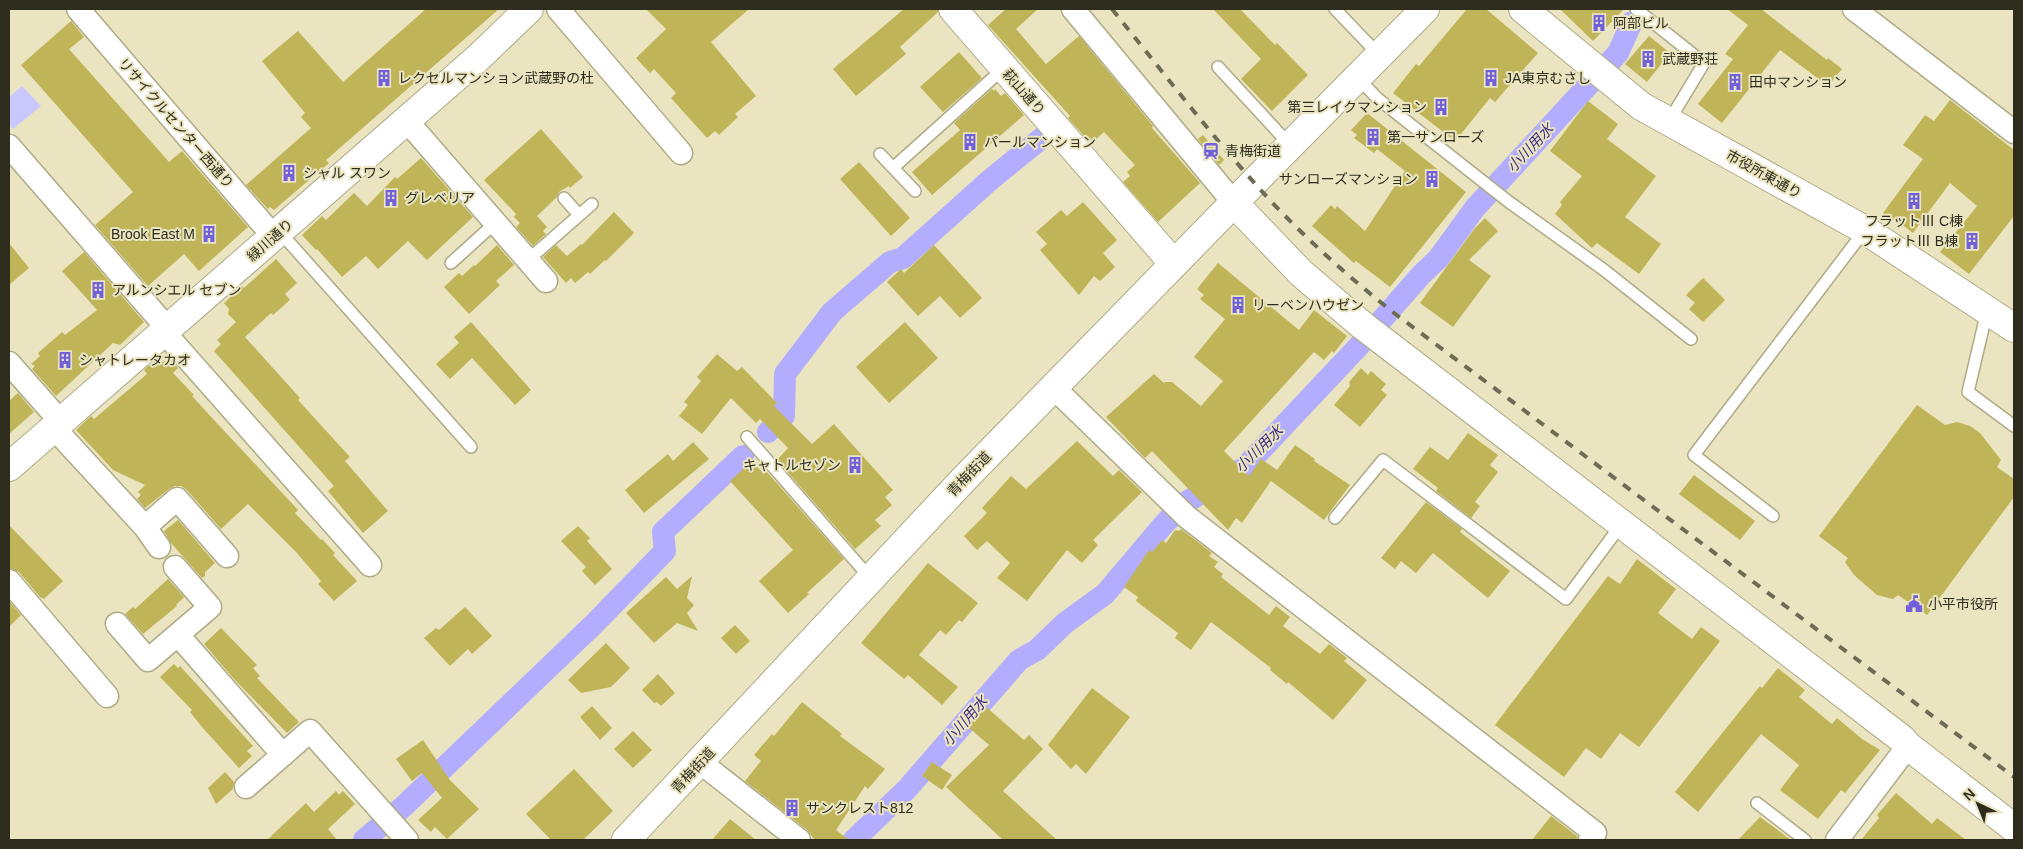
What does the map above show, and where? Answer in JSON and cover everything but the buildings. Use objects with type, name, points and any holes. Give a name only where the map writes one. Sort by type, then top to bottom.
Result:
[{"type":"street","name":"リサイクルセンター西通り","points":[[78,9],[277,235]]},
{"type":"street","name":"緑川通り","points":[[9,467],[277,235],[479,57],[529,9]]},
{"type":"street","points":[[558,9],[681,153]]},
{"type":"street","name":"萩山通り","points":[[953,9],[1174,264]]},
{"type":"street","points":[[1073,9],[1234,203],[1306,278],[1371,332],[1622,523],[2014,828]]},
{"type":"street","name":"青梅街道","points":[[626,840],[965,478],[1290,145],[1426,9]]},
{"type":"street","name":"市役所東通り","points":[[1523,9],[1597,72],[1641,106],[1865,230],[2014,328]]},
{"type":"street","points":[[1854,9],[2014,132]]},
{"type":"street","points":[[406,120],[546,281]]},
{"type":"street","points":[[9,146],[370,565]]},
{"type":"street","points":[[9,363],[58,425],[145,527],[159,547]]},
{"type":"street","points":[[1053,387],[1179,509],[1595,833],[1590,840]]},
{"type":"street","points":[[145,527],[177,499],[227,556]]},
{"type":"street","points":[[117,624],[148,660],[210,608],[175,567]]},
{"type":"street","points":[[9,581],[107,696]]},
{"type":"street","points":[[178,635],[283,754]]},
{"type":"street","points":[[246,787],[310,731],[394,826]]},
{"type":"street","points":[[1837,840],[1908,746]]},
{"type":"street","points":[[700,762],[799,840]]},
{"type":"lane","points":[[1335,9],[1379,55]]},
{"type":"lane","points":[[1636,9],[1704,63],[1669,121]]},
{"type":"lane","points":[[1218,67],[1290,145]]},
{"type":"lane","points":[[894,168],[1004,68]]},
{"type":"lane","points":[[1357,77],[1377,98],[1509,202],[1604,270],[1691,339]]},
{"type":"lane","points":[[880,154],[915,191]]},
{"type":"lane","points":[[564,198],[578,215]]},
{"type":"lane","points":[[528,260],[592,204]]},
{"type":"lane","points":[[451,263],[495,222]]},
{"type":"lane","points":[[1773,516],[1694,455],[1865,230]]},
{"type":"lane","points":[[277,235],[471,447]]},
{"type":"lane","points":[[1987,310],[1968,392],[2014,426]]},
{"type":"lane","points":[[747,437],[871,579]]},
{"type":"lane","points":[[1335,518],[1383,460],[1566,599],[1622,523]]},
{"type":"lane","points":[[1758,803],[1805,840]]},
{"type":"shaded area","points":[[22,86],[41,106],[13,129],[9,124],[9,97]]},
{"type":"waterway","name":"小川用水","points":[[854,840],[907,789],[1019,660],[1037,650],[1065,623],[1105,594],[1165,523],[1188,501],[1244,468],[1358,347],[1421,275],[1438,259],[1475,208],[1618,53],[1632,22]]},
{"type":"waterway","points":[[768,432],[784,416],[785,374],[832,312],[890,262],[903,258],[990,180],[1043,137]]},
{"type":"waterway","points":[[364,840],[404,806],[594,624],[665,551],[663,532],[743,456]]},
{"type":"railway","points":[[1112,9],[1208,128],[1268,198],[1313,244],[1361,286],[1394,313],[2014,777]]},
{"type":"place","name":"阿部ビル","points":[[1599,23]]},
{"type":"place","name":"武蔵野荘","points":[[1648,59]]},
{"type":"place","name":"レクセルマンション武蔵野の杜","points":[[384,78]]},
{"type":"place","name":"JA東京むさし","points":[[1491,78]]},
{"type":"place","name":"田中マンション","points":[[1735,82]]},
{"type":"place","name":"第三レイクマンション","points":[[1441,107]]},
{"type":"place","name":"第一サンローズ","points":[[1373,137]]},
{"type":"place","name":"パールマンション","points":[[970,142]]},
{"type":"place","name":"青梅街道","points":[[1211,151]]},
{"type":"place","name":"シャル スワン","points":[[289,173]]},
{"type":"place","name":"サンローズマンション","points":[[1432,179]]},
{"type":"place","name":"グレベリア","points":[[391,198]]},
{"type":"place","name":"フラットⅢ C棟","points":[[1914,201]]},
{"type":"place","name":"Brook East M","points":[[209,234]]},
{"type":"place","name":"フラットⅢ B棟","points":[[1972,241]]},
{"type":"place","name":"アルンシエル セブン","points":[[98,290]]},
{"type":"place","name":"リーベンハウゼン","points":[[1238,305]]},
{"type":"place","name":"シャトレータカオ","points":[[65,360]]},
{"type":"place","name":"キャトルセゾン","points":[[855,465]]},
{"type":"place","name":"小平市役所","points":[[1914,604]]},
{"type":"place","name":"サンクレスト812","points":[[792,808]]}]
